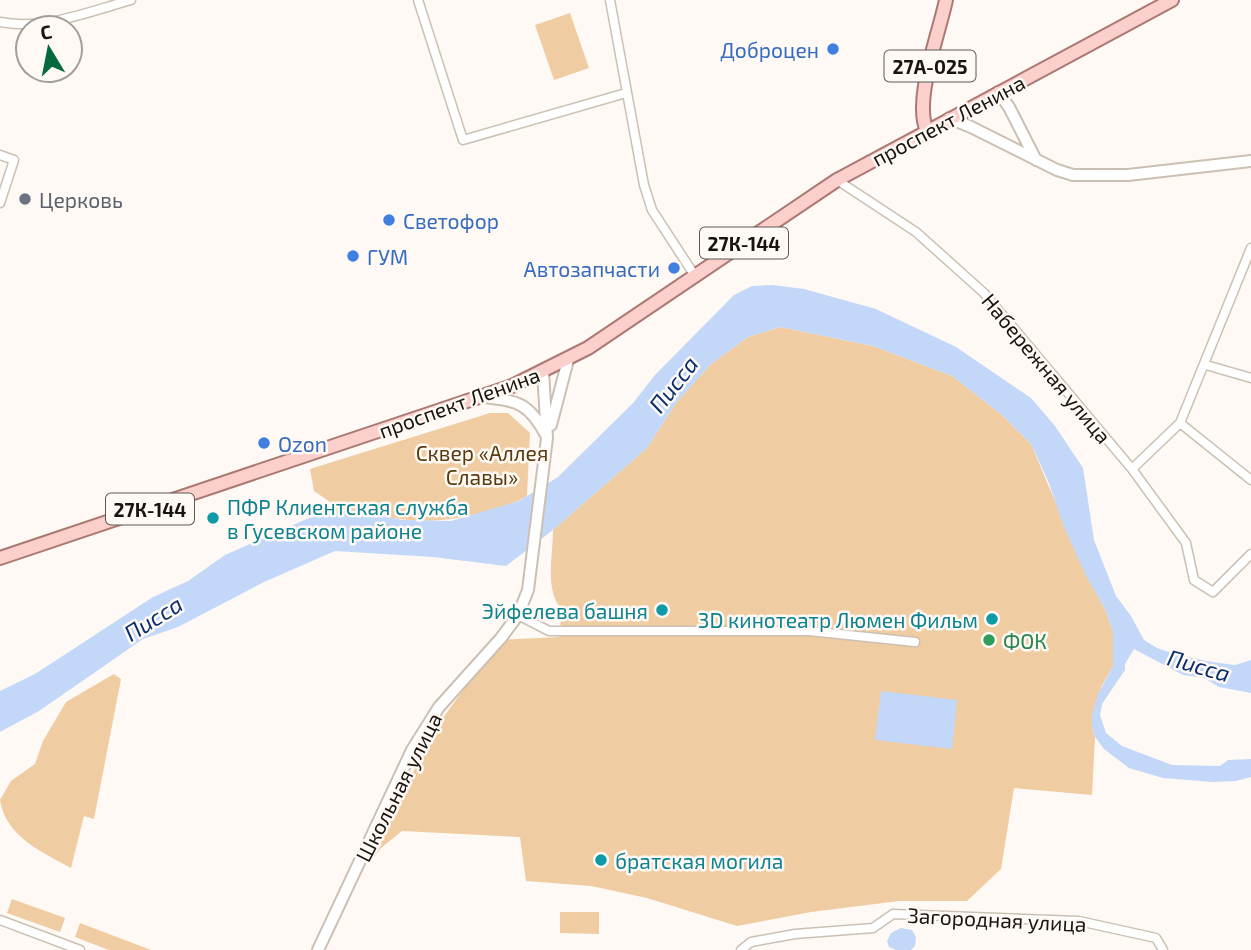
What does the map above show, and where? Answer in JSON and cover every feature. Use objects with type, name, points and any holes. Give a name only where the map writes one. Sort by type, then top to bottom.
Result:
[{"type":"main road","name":"27А-025","points":[[927,131],[923,123],[922,102],[946,0]]},
{"type":"main road","name":"проспект Ленина","points":[[0,558],[481,397],[568,360],[837,180],[1172,0]]},
{"type":"main road","points":[[998,92],[1009,107],[1036,160]]},
{"type":"main road","points":[[948,118],[1057,170],[1086,176],[1128,175],[1251,161]]},
{"type":"main road","name":"Школьная улица","points":[[547,438],[568,360]]},
{"type":"main road","name":"Школьная улица","points":[[318,950],[412,750],[439,706],[501,638],[517,615],[528,590],[547,438],[544,371]]},
{"type":"main road","points":[[481,397],[512,400],[527,407],[535,415],[547,438]]},
{"type":"street","points":[[0,22],[38,23],[131,0]]},
{"type":"street","points":[[418,0],[463,140],[626,93]]},
{"type":"street","points":[[610,0],[644,185],[652,209],[695,276]]},
{"type":"street","points":[[0,155],[13,160],[0,203]]},
{"type":"street","name":"Набережная улица","points":[[837,180],[916,232],[984,293],[1132,469],[1186,543],[1194,580],[1213,592],[1251,554]]},
{"type":"street","points":[[1132,469],[1180,423],[1206,365],[1251,248]]},
{"type":"street","points":[[1206,365],[1251,378]]},
{"type":"street","points":[[1180,423],[1251,480]]},
{"type":"street","points":[[517,615],[549,631],[809,631],[915,642]]},
{"type":"street","name":"Загородная улица","points":[[741,950],[751,942],[795,934],[873,929],[893,914],[1079,921],[1156,938],[1162,947]]},
{"type":"street","points":[[0,920],[60,947],[80,950]]},
{"type":"green space","points":[[570,13],[589,68],[554,80],[535,25]]},
{"type":"green space","points":[[780,327],[873,346],[952,376],[1002,415],[1031,444],[1113,632],[1113,666],[1101,687],[1092,727],[1095,737],[1092,795],[1014,788],[1001,869],[967,901],[899,901],[811,912],[737,926],[647,898],[591,886],[526,881],[520,837],[402,831],[381,848],[372,860],[431,734],[500,640],[559,637],[562,610],[556,602],[551,583],[553,530],[647,448],[676,403],[711,364],[748,337]]},
{"type":"green space","name":"Сквер «Аллея Славы»","points":[[490,413],[508,413],[530,433],[527,496],[518,501],[446,520],[416,521],[361,512],[335,514],[330,502],[314,491],[310,469]]},
{"type":"green space","points":[[114,674],[121,679],[94,819],[84,816],[71,868],[17,834],[4,813],[0,800],[11,781],[35,764],[43,741],[66,702]]},
{"type":"green space","points":[[12,899],[65,918],[60,932],[7,913]]},
{"type":"green space","points":[[560,912],[599,912],[599,934],[560,933]]},
{"type":"green space","points":[[80,923],[151,950],[109,950],[75,937]]},
{"type":"water","name":"Писса","points":[[773,285],[804,289],[876,309],[956,347],[1031,398],[1055,426],[1083,468],[1094,540],[1116,596],[1144,640],[1178,655],[1212,662],[1235,665],[1251,660],[1251,693],[1219,687],[1204,678],[1183,675],[1134,649],[1125,664],[1125,670],[1102,704],[1100,715],[1106,733],[1122,746],[1172,765],[1220,766],[1228,760],[1251,759],[1251,777],[1213,782],[1163,778],[1129,768],[1104,749],[1095,737],[1092,714],[1098,694],[1113,666],[1113,632],[1105,609],[1086,576],[1064,527],[1048,481],[1031,444],[1002,415],[952,376],[873,346],[780,327],[748,337],[711,364],[676,403],[647,448],[553,530],[506,566],[433,557],[335,551],[264,582],[178,627],[143,639],[39,711],[0,732],[0,691],[35,674],[153,597],[188,581],[225,555],[309,518],[354,510],[402,520],[451,521],[519,501],[558,477],[633,403],[655,375],[734,295],[752,286]]},
{"type":"water","points":[[881,691],[957,700],[952,749],[875,740]]},
{"type":"water","points":[[901,928],[912,930],[916,937],[915,946],[911,950],[889,947],[887,941],[891,933]]},
{"type":"place","name":"Доброцен","points":[[833,49]]},
{"type":"place","name":"Церковь","points":[[25,199]]},
{"type":"place","name":"Светофор","points":[[389,220]]},
{"type":"place","name":"ГУМ","points":[[353,256]]},
{"type":"place","name":"Автозапчасти","points":[[674,268]]},
{"type":"place","name":"Ozon","points":[[264,443]]},
{"type":"place","name":"ПФР Клиентская служба в Гусевском районе","points":[[213,518]]},
{"type":"place","name":"Эйфелева башня","points":[[662,610]]},
{"type":"place","name":"3D кинотеатр Люмен Фильм","points":[[992,619]]},
{"type":"place","name":"ФОК","points":[[989,640]]},
{"type":"place","name":"братская могила","points":[[601,860]]}]
